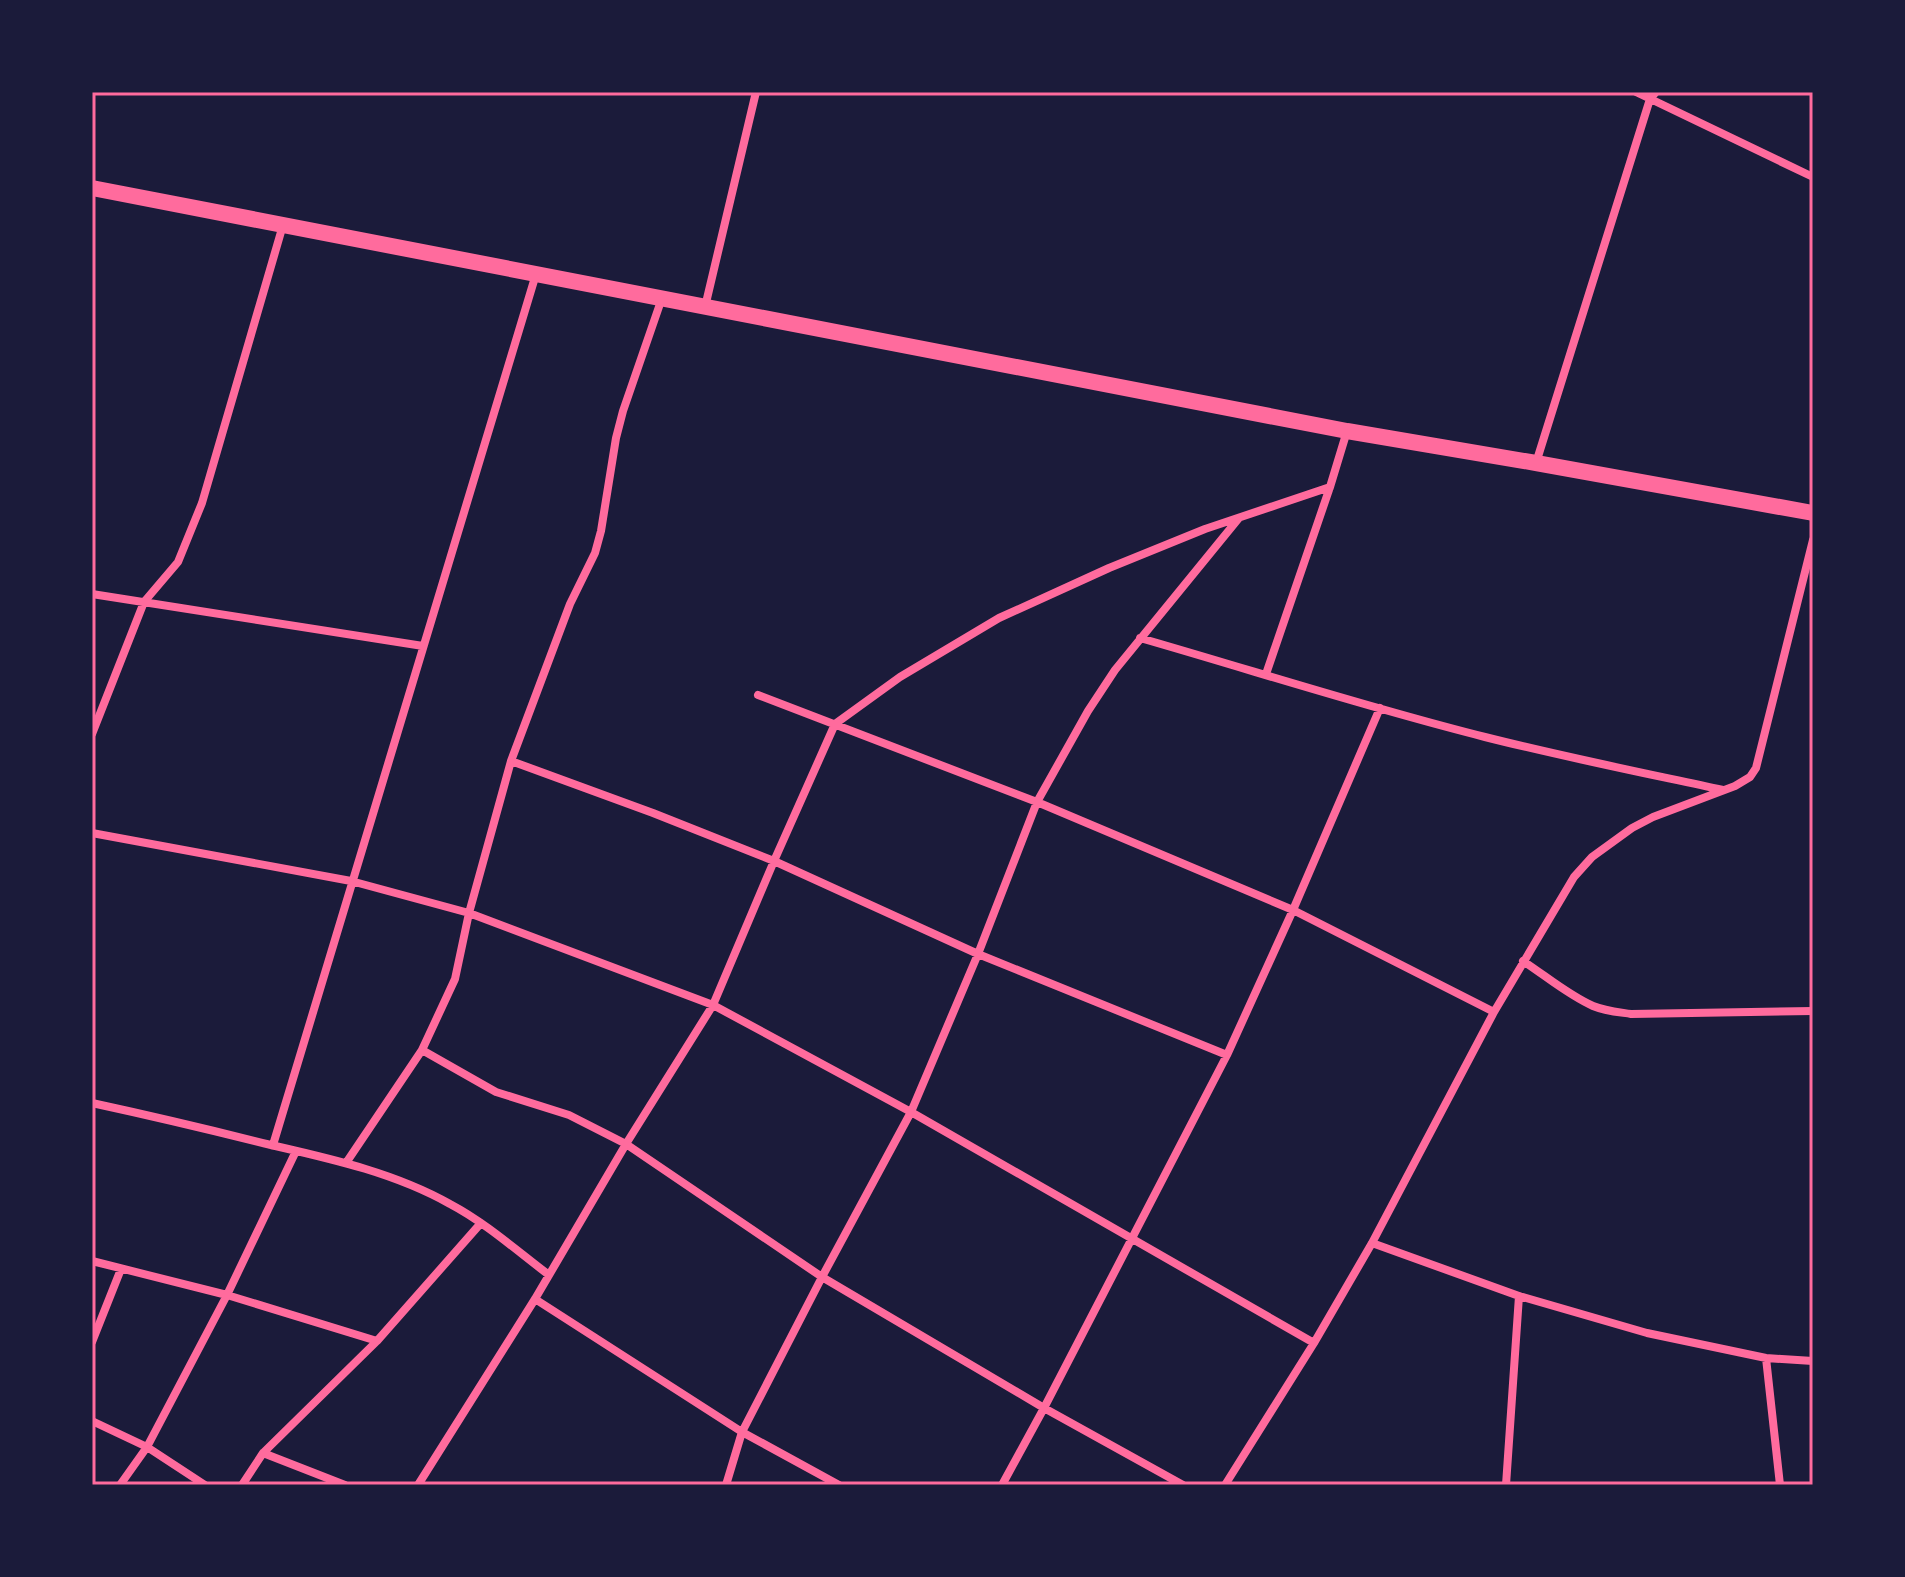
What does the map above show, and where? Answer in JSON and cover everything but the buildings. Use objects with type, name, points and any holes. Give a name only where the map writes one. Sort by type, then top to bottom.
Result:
[{"type":"highway","points":[[92,188],[1347,431],[1811,508]]},
{"type":"street","points":[[705,307],[756,92]]},
{"type":"street","points":[[1636,92],[1653,95],[1813,177]]},
{"type":"street","points":[[1536,463],[1653,95]]},
{"type":"street","points":[[92,734],[144,602],[178,562],[202,503],[283,225]]},
{"type":"street","points":[[273,1145],[536,274]]},
{"type":"street","points":[[346,1163],[422,1050],[455,979],[469,913],[511,761],[570,604],[595,553],[619,425],[662,298]]},
{"type":"street","points":[[1266,674],[1347,431]]},
{"type":"street","points":[[418,1485],[713,1005],[835,724],[900,677],[999,618],[1205,529],[1330,487]]},
{"type":"street","points":[[726,1485],[742,1432],[911,1112],[978,954],[1037,802],[1115,670],[1239,517]]},
{"type":"street","points":[[1225,1485],[1372,1243],[1494,1012],[1574,877],[1612,841],[1653,817],[1743,782],[1756,768],[1813,540]]},
{"type":"street","points":[[92,594],[423,646]]},
{"type":"street","points":[[1140,638],[1380,708],[1548,752],[1725,790]]},
{"type":"street","points":[[758,695],[1037,802],[1293,910],[1494,1012]]},
{"type":"street","points":[[1002,1485],[1227,1055],[1380,708]]},
{"type":"street","points":[[511,761],[774,861],[978,954],[1227,1055]]},
{"type":"street","points":[[92,833],[351,881],[469,913],[713,1005],[911,1112],[1314,1343]]},
{"type":"street","points":[[1523,961],[1579,999],[1611,1011],[1631,1014],[1813,1011]]},
{"type":"street","points":[[422,1050],[496,1092],[569,1115],[626,1144],[822,1277],[1044,1408],[1183,1485]]},
{"type":"street","points":[[92,1103],[346,1163],[421,1189],[481,1223],[549,1275]]},
{"type":"street","points":[[120,1485],[147,1447],[227,1295],[296,1151]]},
{"type":"street","points":[[242,1485],[263,1453],[377,1341],[481,1223]]},
{"type":"street","points":[[1372,1243],[1519,1296],[1647,1333],[1766,1358],[1813,1361]]},
{"type":"street","points":[[92,1261],[227,1295],[377,1341]]},
{"type":"street","points":[[92,1342],[121,1269]]},
{"type":"street","points":[[1506,1485],[1519,1296]]},
{"type":"street","points":[[535,1299],[742,1432],[839,1485]]},
{"type":"street","points":[[1766,1358],[1780,1485]]},
{"type":"street","points":[[92,1421],[147,1447],[205,1485]]},
{"type":"street","points":[[263,1453],[345,1485]]}]
